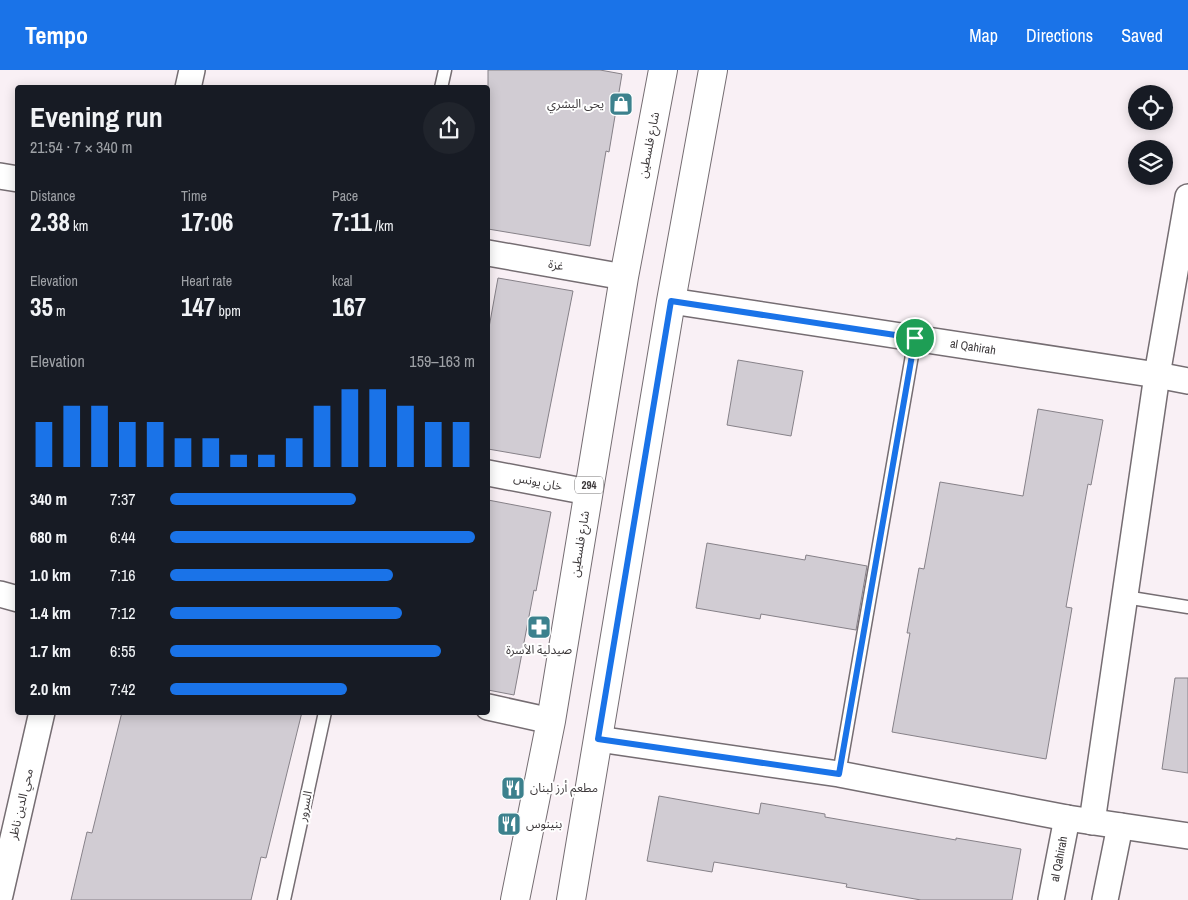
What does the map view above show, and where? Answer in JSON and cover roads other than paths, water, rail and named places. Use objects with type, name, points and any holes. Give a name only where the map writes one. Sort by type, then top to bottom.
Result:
[{"type":"main road","name":"شارع فلسطين","points":[[515,900],[551,721],[624,277],[663,70]]},
{"type":"main road","points":[[571,900],[671,301],[713,70]]},
{"type":"street","points":[[189,85],[192,70]]},
{"type":"street","points":[[0,176],[15,178]]},
{"type":"street","points":[[1092,822],[1157,376],[1188,198]]},
{"type":"street","name":"غزة","points":[[490,254],[624,277]]},
{"type":"street","name":"al Qahirah","points":[[671,301],[1188,381]]},
{"type":"street","name":"خان يونس","points":[[490,473],[588,492]]},
{"type":"street","points":[[0,594],[15,597]]},
{"type":"street","points":[[490,707],[551,721]]},
{"type":"street","name":"محي الدين ناظر","points":[[0,895],[41,715]]},
{"type":"street","points":[[598,739],[839,774],[1067,818],[1188,836]]},
{"type":"street","name":"al Qahirah","points":[[1051,900],[1067,818]]},
{"type":"street","points":[[1104,900],[1120,826]]},
{"type":"lane","points":[[442,85],[445,70]]},
{"type":"lane","points":[[839,774],[915,338]]},
{"type":"lane","points":[[1125,597],[1188,607]]},
{"type":"lane","name":"السرور","points":[[284,900],[324,715]]},
{"type":"place","name":"يحى البشري","points":[[621,104]]},
{"type":"place","name":"صيدلية الأسرة","points":[[539,627]]},
{"type":"place","name":"مطعم أرز لبنان","points":[[513,788]]},
{"type":"place","name":"بنينوس","points":[[509,824]]}]
